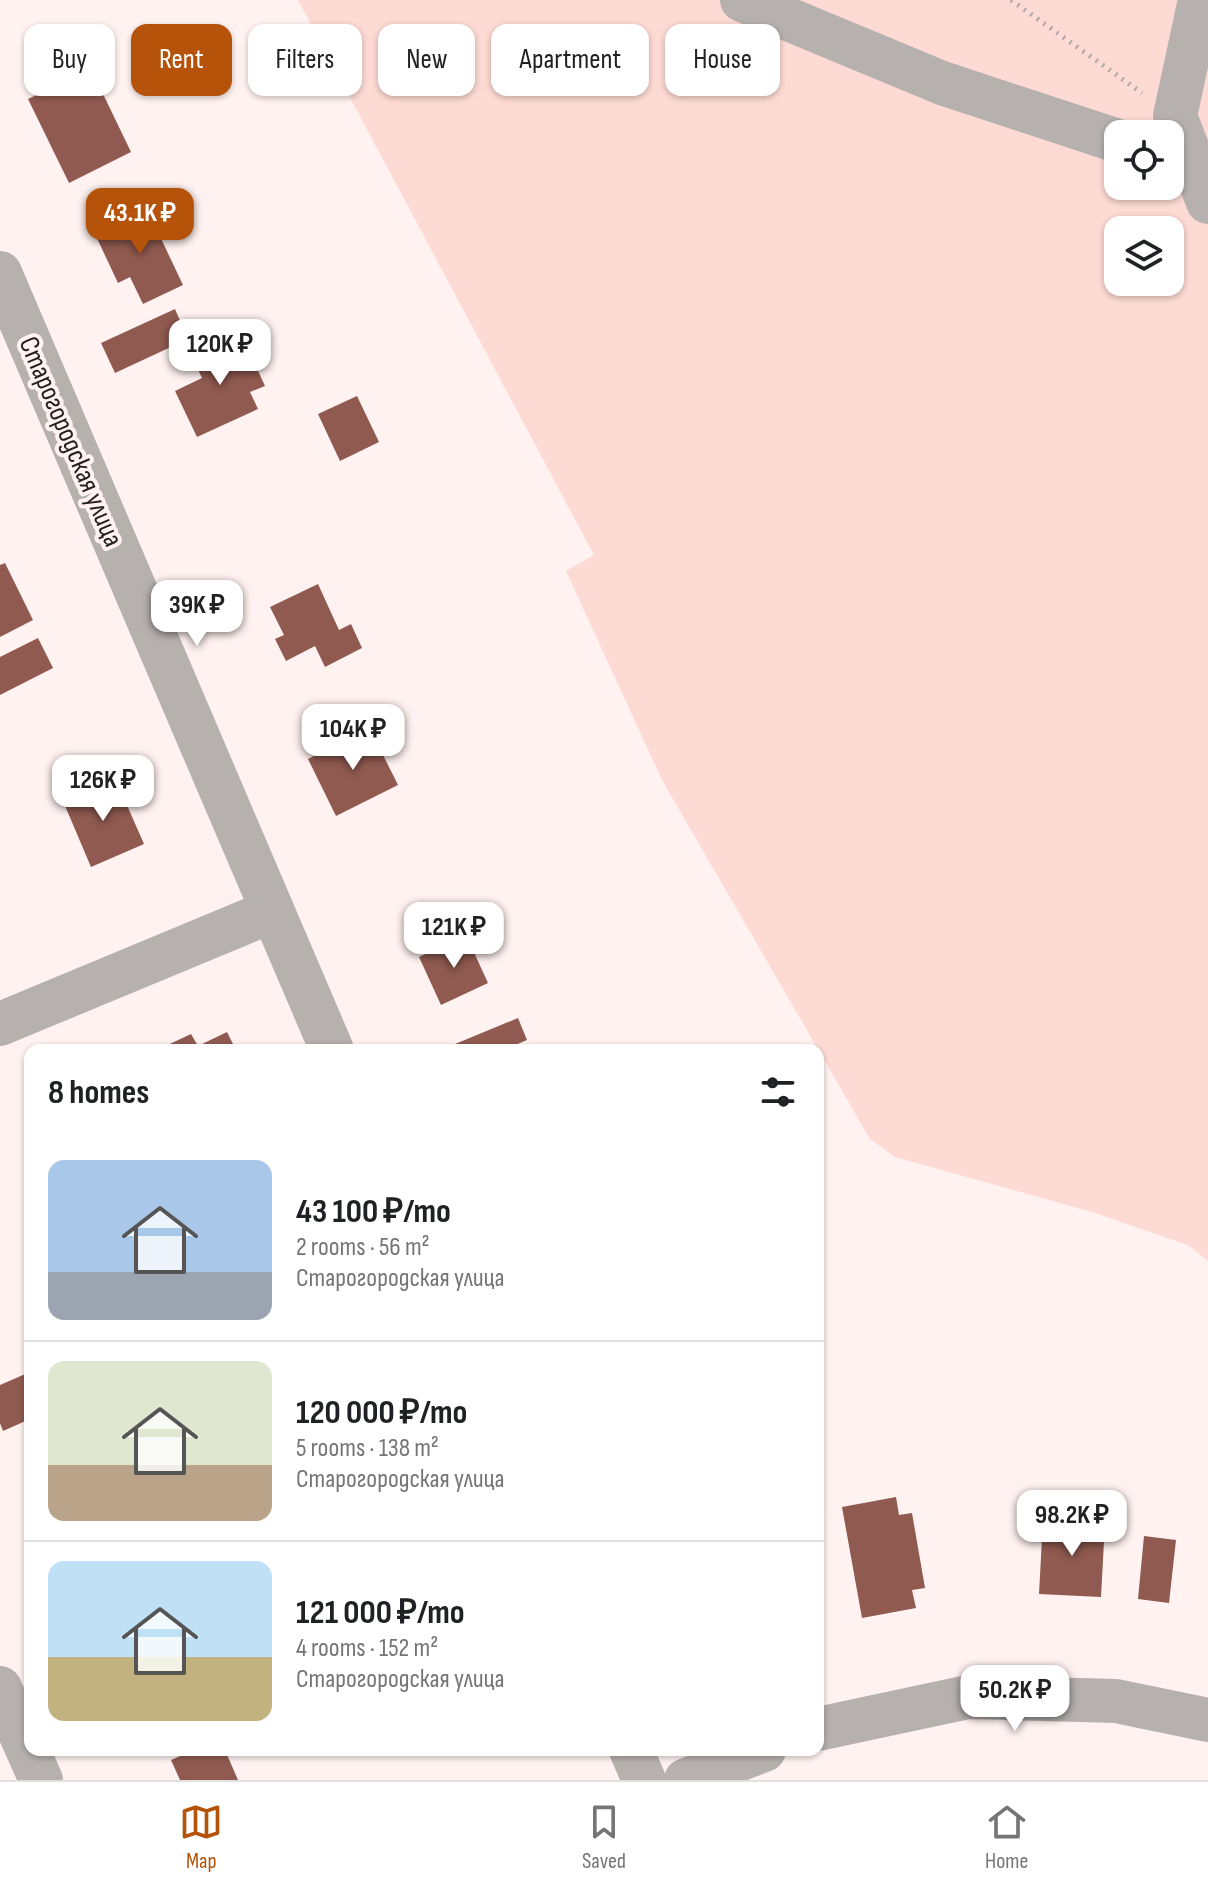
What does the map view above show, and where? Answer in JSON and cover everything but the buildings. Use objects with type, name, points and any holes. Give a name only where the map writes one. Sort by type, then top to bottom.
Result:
[{"type":"street","points":[[742,0],[942,83],[1104,136]]},
{"type":"street","points":[[1182,120],[1200,0]]},
{"type":"street","points":[[1184,152],[1208,202]]},
{"type":"street","name":"Старогородская улица","points":[[0,273],[329,1044]]},
{"type":"street","points":[[0,1024],[272,911]]},
{"type":"street","points":[[0,1688],[24,1742]]},
{"type":"street","points":[[824,1728],[968,1697],[1116,1701],[1208,1720]]},
{"type":"street","points":[[30,1756],[41,1780]]},
{"type":"street","points":[[634,1756],[644,1780]]},
{"type":"street","points":[[686,1780],[748,1756]]},
{"type":"path","points":[[1011,0],[1154,120]]},
{"type":"shaded area","points":[[298,0],[1208,0],[1208,1261],[1188,1245],[1092,1212],[895,1157],[870,1139],[824,1060],[824,1044],[815,1044],[662,780],[566,571],[594,555],[349,96],[362,96],[362,24],[311,24]]}]
